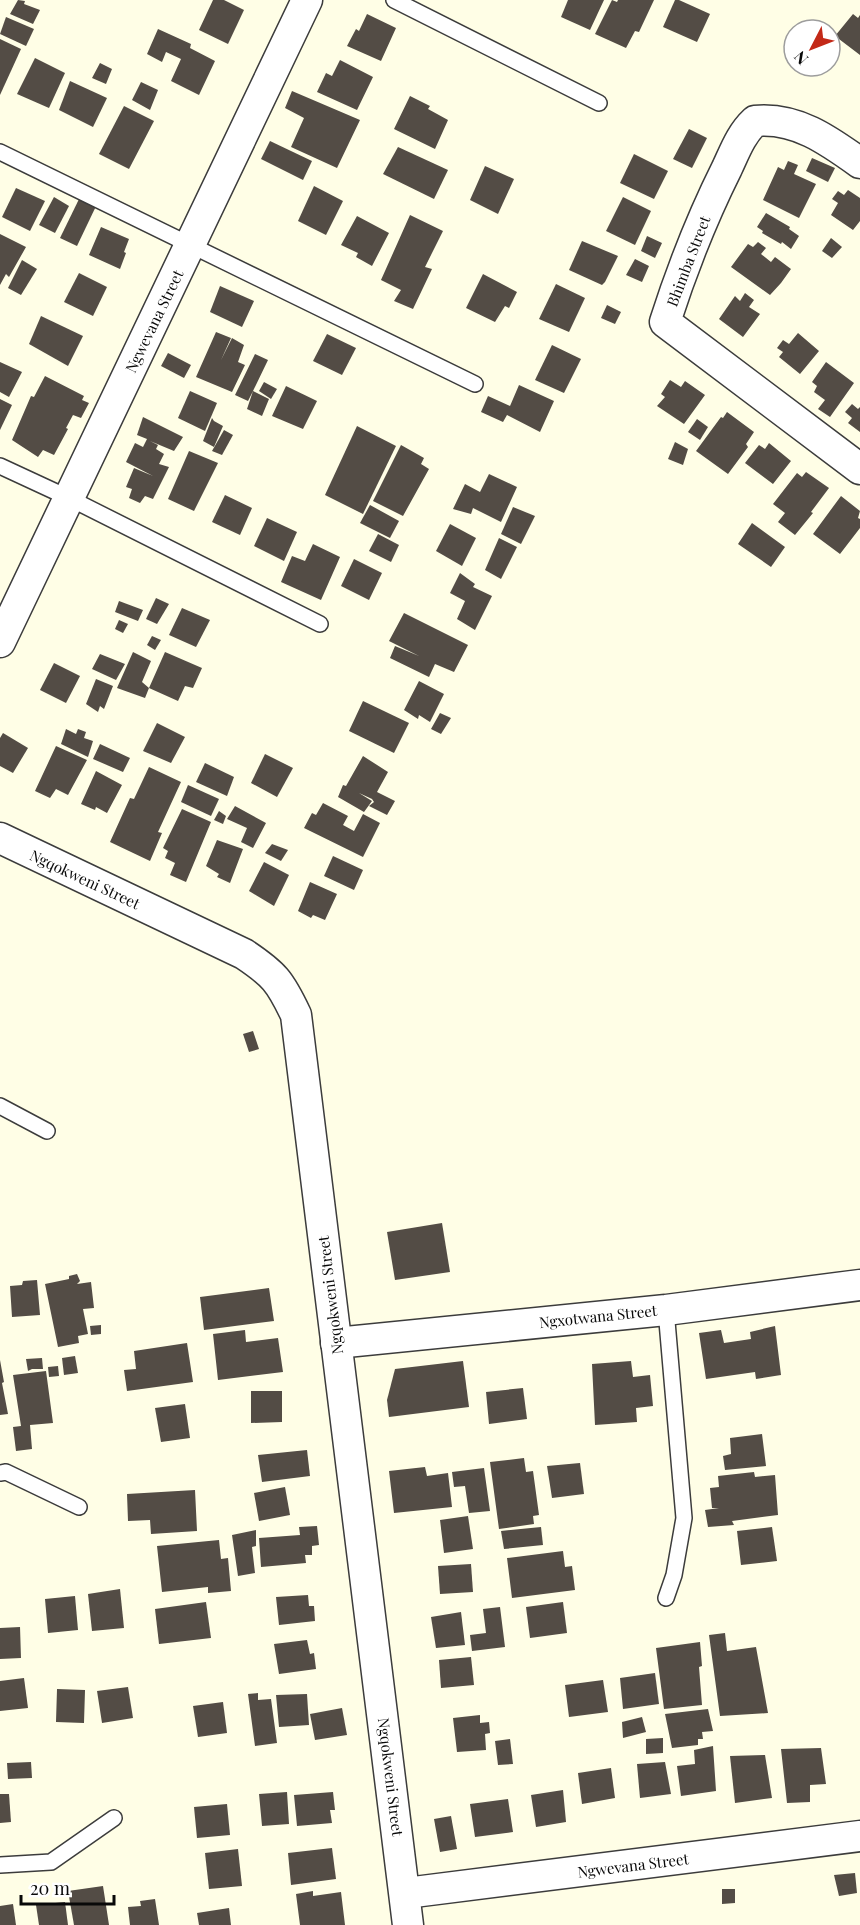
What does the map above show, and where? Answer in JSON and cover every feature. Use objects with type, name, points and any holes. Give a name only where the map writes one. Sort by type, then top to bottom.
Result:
[{"type":"street","name":"Ngwevana Street","points":[[0,642],[307,0]]},
{"type":"street","name":"Bhimba Street","points":[[860,163],[816,134],[795,125],[776,121],[755,121],[745,130],[720,182],[690,251],[665,322],[860,469]]},
{"type":"street","name":"Ngqokweni Street","points":[[0,838],[244,954],[270,971],[284,991],[296,1015],[406,1893],[408,1925]]},
{"type":"street","name":"Ngxotwana Street","points":[[336,1342],[666,1310],[860,1285]]},
{"type":"street","name":"Ngwevana Street","points":[[406,1893],[860,1836]]},
{"type":"lane","points":[[394,0],[599,103]]},
{"type":"lane","points":[[0,153],[475,384]]},
{"type":"lane","points":[[0,466],[69,498],[320,624]]},
{"type":"lane","points":[[0,1106],[47,1131]]},
{"type":"lane","points":[[666,1310],[684,1518],[674,1575],[666,1598]]},
{"type":"lane","points":[[0,1473],[6,1472],[79,1507]]},
{"type":"lane","points":[[0,1865],[51,1862],[114,1818]]},
{"type":"building","points":[[18,0],[25,1],[24,4],[40,10],[33,24],[10,14]]},
{"type":"building","points":[[213,0],[224,0],[244,10],[228,44],[199,30]]},
{"type":"building","points":[[568,0],[604,0],[590,30],[561,17]]},
{"type":"building","points":[[612,0],[617,2],[618,0],[654,0],[639,32],[635,31],[626,48],[595,34]]},
{"type":"building","points":[[675,0],[710,14],[697,42],[663,27]]},
{"type":"building","points":[[367,14],[396,28],[381,61],[347,46],[356,29],[359,31]]},
{"type":"building","points":[[853,14],[858,18],[860,15],[860,55],[842,41],[842,27]]},
{"type":"building","points":[[6,17],[34,29],[26,46],[0,34]]},
{"type":"building","points":[[158,29],[191,44],[190,48],[215,61],[199,95],[171,81],[181,59],[166,52],[162,62],[147,54]]},
{"type":"building","points":[[0,39],[21,49],[0,95]]},
{"type":"building","points":[[35,58],[65,73],[49,108],[17,94]]},
{"type":"building","points":[[340,60],[373,77],[357,110],[317,92],[326,73],[332,76]]},
{"type":"building","points":[[100,63],[112,69],[106,84],[92,78]]},
{"type":"building","points":[[70,81],[107,98],[93,127],[59,110]]},
{"type":"building","points":[[141,82],[158,90],[150,110],[132,100]]},
{"type":"building","points":[[292,91],[360,120],[337,168],[291,147],[304,118],[285,108]]},
{"type":"building","points":[[410,96],[430,106],[428,109],[448,120],[435,149],[394,129]]},
{"type":"building","points":[[124,106],[154,121],[129,169],[99,154]]},
{"type":"building","points":[[689,129],[707,138],[692,168],[673,159]]},
{"type":"building","points":[[270,141],[312,161],[303,180],[261,159]]},
{"type":"building","points":[[398,147],[448,170],[434,199],[383,174]]},
{"type":"building","points":[[634,154],[668,171],[654,199],[620,183]]},
{"type":"building","points":[[812,158],[835,168],[828,182],[806,171]]},
{"type":"building","points":[[788,161],[798,165],[794,174],[816,184],[799,218],[763,200],[778,167],[784,170]]},
{"type":"building","points":[[485,166],[514,179],[498,214],[470,200]]},
{"type":"building","points":[[314,186],[343,201],[326,235],[298,221]]},
{"type":"building","points":[[16,188],[45,201],[30,231],[2,217]]},
{"type":"building","points":[[848,190],[860,198],[860,221],[853,230],[831,215],[838,203],[832,199],[838,191],[844,195]]},
{"type":"building","points":[[81,195],[98,202],[77,246],[60,238]]},
{"type":"building","points":[[54,197],[69,206],[55,233],[39,225]]},
{"type":"building","points":[[623,197],[651,211],[635,245],[606,231]]},
{"type":"building","points":[[766,213],[790,227],[789,229],[799,236],[791,249],[762,233],[763,231],[757,227]]},
{"type":"building","points":[[410,215],[443,231],[425,267],[432,269],[413,309],[394,301],[401,290],[381,280]]},
{"type":"building","points":[[357,216],[389,233],[372,266],[356,257],[358,253],[341,245]]},
{"type":"building","points":[[101,227],[129,239],[120,269],[89,255]]},
{"type":"building","points":[[0,234],[26,247],[9,277],[6,274],[0,285]]},
{"type":"building","points":[[647,236],[662,243],[655,258],[641,251]]},
{"type":"building","points":[[831,238],[842,247],[832,258],[822,251]]},
{"type":"building","points":[[582,241],[618,256],[602,285],[569,270]]},
{"type":"building","points":[[758,242],[766,248],[761,254],[771,262],[775,257],[791,269],[770,295],[731,267],[748,244],[753,247]]},
{"type":"building","points":[[635,259],[649,266],[642,282],[626,275]]},
{"type":"building","points":[[22,260],[37,269],[21,295],[8,288]]},
{"type":"building","points":[[79,273],[107,287],[93,316],[64,302]]},
{"type":"building","points":[[483,274],[517,292],[509,308],[505,306],[495,322],[466,308]]},
{"type":"building","points":[[556,284],[585,298],[569,332],[539,319]]},
{"type":"building","points":[[220,286],[254,301],[242,327],[210,312]]},
{"type":"building","points":[[745,293],[754,300],[749,307],[760,314],[743,337],[719,319],[735,296],[740,301]]},
{"type":"building","points":[[607,305],[621,312],[615,324],[601,318]]},
{"type":"building","points":[[41,316],[83,336],[68,366],[29,344]]},
{"type":"building","points":[[216,332],[231,338],[221,360],[232,338],[244,345],[238,362],[245,365],[232,392],[196,377]]},
{"type":"building","points":[[798,333],[819,351],[800,374],[779,357],[783,352],[777,348],[783,340],[789,344]]},
{"type":"building","points":[[327,334],[356,348],[342,375],[313,361]]},
{"type":"building","points":[[552,345],[581,359],[564,393],[535,380]]},
{"type":"building","points":[[168,353],[191,365],[184,378],[161,366]]},
{"type":"building","points":[[255,354],[268,360],[248,401],[235,395]]},
{"type":"building","points":[[0,362],[22,372],[9,397],[0,392]]},
{"type":"building","points":[[826,362],[854,383],[830,417],[818,409],[825,400],[814,392],[817,386],[812,382]]},
{"type":"building","points":[[45,376],[84,396],[82,400],[89,403],[81,418],[73,415],[54,455],[43,450],[38,457],[12,440],[31,396],[34,397]]},
{"type":"building","points":[[670,380],[681,387],[685,381],[705,395],[684,424],[657,406],[665,397],[661,394]]},
{"type":"building","points":[[264,382],[277,389],[271,399],[259,391]]},
{"type":"building","points":[[519,385],[554,401],[540,432],[507,415],[503,422],[481,412],[488,396],[510,406]]},
{"type":"building","points":[[286,386],[317,401],[303,429],[272,416]]},
{"type":"building","points":[[190,391],[217,403],[205,431],[178,418]]},
{"type":"building","points":[[253,391],[269,399],[262,416],[247,409]]},
{"type":"building","points":[[0,399],[12,405],[0,430]]},
{"type":"building","points":[[852,404],[858,409],[860,407],[860,432],[848,423],[852,418],[845,412]]},
{"type":"building","points":[[727,412],[754,432],[746,444],[748,447],[728,474],[696,451]]},
{"type":"building","points":[[143,417],[183,437],[174,451],[150,441],[158,445],[156,449],[164,454],[159,464],[169,467],[153,499],[145,496],[140,503],[129,498],[132,489],[126,487],[134,468],[153,476],[126,462],[135,443],[143,447],[147,439],[137,435]]},
{"type":"building","points":[[212,418],[223,426],[214,447],[203,441]]},
{"type":"building","points":[[697,419],[708,427],[700,440],[688,432]]},
{"type":"building","points":[[357,426],[396,446],[363,514],[325,495]]},
{"type":"building","points":[[224,430],[233,435],[222,455],[212,451]]},
{"type":"building","points":[[675,442],[688,449],[683,465],[668,459]]},
{"type":"building","points":[[769,443],[791,461],[773,484],[745,463],[759,445],[765,449]]},
{"type":"building","points":[[401,445],[424,458],[421,464],[429,469],[403,516],[373,501]]},
{"type":"building","points":[[189,451],[218,463],[194,511],[168,499]]},
{"type":"building","points":[[806,472],[829,488],[795,535],[778,522],[785,513],[773,504],[797,473],[802,477]]},
{"type":"building","points":[[489,474],[517,487],[501,522],[473,508],[471,514],[453,509],[465,484],[480,492]]},
{"type":"building","points":[[225,495],[252,508],[240,535],[212,522]]},
{"type":"building","points":[[841,496],[860,511],[858,518],[860,528],[840,554],[813,534]]},
{"type":"building","points":[[370,505],[399,521],[390,538],[360,523]]},
{"type":"building","points":[[513,507],[535,516],[521,544],[501,534]]},
{"type":"building","points":[[267,518],[297,532],[284,561],[254,546]]},
{"type":"building","points":[[752,523],[785,547],[771,567],[738,544]]},
{"type":"building","points":[[450,524],[476,538],[462,566],[436,551]]},
{"type":"building","points":[[378,534],[399,545],[391,562],[369,551]]},
{"type":"building","points":[[499,538],[517,547],[501,579],[485,570]]},
{"type":"building","points":[[313,544],[340,557],[321,600],[281,582],[292,556],[305,561]]},
{"type":"building","points":[[354,559],[382,573],[369,600],[341,586]]},
{"type":"building","points":[[460,573],[475,584],[473,587],[492,596],[475,630],[457,619],[465,601],[450,593]]},
{"type":"building","points":[[156,598],[169,604],[157,624],[146,619]]},
{"type":"building","points":[[119,601],[143,610],[138,621],[115,612]]},
{"type":"building","points":[[182,608],[210,620],[196,647],[169,635]]},
{"type":"building","points":[[404,613],[468,645],[454,672],[435,664],[429,677],[390,658],[395,646],[419,656],[389,641]]},
{"type":"building","points":[[119,620],[128,624],[123,633],[115,629]]},
{"type":"building","points":[[152,636],[161,640],[155,650],[147,645]]},
{"type":"building","points":[[133,652],[151,661],[142,682],[149,688],[145,698],[117,688]]},
{"type":"building","points":[[165,652],[202,668],[193,688],[185,686],[178,701],[149,688]]},
{"type":"building","points":[[100,654],[125,664],[116,680],[92,669]]},
{"type":"building","points":[[54,663],[80,676],[66,703],[40,690]]},
{"type":"building","points":[[96,679],[113,686],[104,709],[100,706],[98,712],[86,704]]},
{"type":"building","points":[[419,681],[444,694],[430,722],[419,715],[418,719],[404,710]]},
{"type":"building","points":[[363,701],[409,723],[394,753],[349,731]]},
{"type":"building","points":[[440,713],[451,718],[441,734],[431,729]]},
{"type":"building","points":[[157,723],[185,737],[171,763],[143,751]]},
{"type":"building","points":[[66,729],[76,734],[78,729],[86,732],[84,738],[93,741],[88,757],[61,744]]},
{"type":"building","points":[[3,733],[28,748],[13,773],[0,766],[0,738]]},
{"type":"building","points":[[100,744],[130,758],[123,772],[93,759]]},
{"type":"building","points":[[56,746],[87,760],[68,795],[56,789],[50,798],[35,791]]},
{"type":"building","points":[[265,754],[293,768],[277,797],[251,783]]},
{"type":"building","points":[[363,756],[388,772],[377,792],[395,801],[387,815],[369,806],[374,802],[372,799],[359,793],[372,801],[364,812],[338,797],[343,785],[346,786]]},
{"type":"building","points":[[205,763],[234,777],[227,796],[196,782]]},
{"type":"building","points":[[149,767],[181,782],[158,832],[162,833],[150,861],[110,842],[130,798],[134,799]]},
{"type":"building","points":[[96,771],[122,785],[107,813],[96,807],[95,810],[81,804]]},
{"type":"building","points":[[188,785],[219,799],[211,816],[181,802]]},
{"type":"building","points":[[323,803],[348,816],[343,825],[354,831],[363,814],[380,823],[363,857],[304,828],[312,813],[316,815]]},
{"type":"building","points":[[235,806],[266,823],[253,848],[241,842],[247,828],[227,819]]},
{"type":"building","points":[[182,809],[211,822],[186,882],[170,875],[175,863],[165,858],[168,851],[163,848]]},
{"type":"building","points":[[219,811],[226,816],[223,824],[214,820]]},
{"type":"building","points":[[217,840],[243,849],[230,883],[217,877],[219,874],[206,866]]},
{"type":"building","points":[[272,844],[288,850],[281,861],[265,853]]},
{"type":"building","points":[[333,856],[363,870],[354,890],[324,876]]},
{"type":"building","points":[[264,862],[289,875],[274,906],[249,891]]},
{"type":"building","points":[[310,882],[337,894],[325,920],[313,915],[311,918],[298,911]]},
{"type":"building","points":[[253,1031],[259,1049],[249,1052],[243,1034]]},
{"type":"building","points":[[442,1223],[450,1272],[395,1280],[387,1232]]},
{"type":"building","points":[[77,1274],[80,1281],[77,1284],[91,1282],[94,1308],[83,1309],[88,1334],[78,1336],[79,1343],[58,1347],[45,1284],[69,1279],[69,1276]]},
{"type":"building","points":[[37,1280],[40,1315],[12,1317],[10,1286],[22,1285],[23,1281]]},
{"type":"building","points":[[269,1288],[274,1321],[204,1330],[200,1297]]},
{"type":"building","points":[[101,1325],[101,1334],[91,1335],[90,1326]]},
{"type":"building","points":[[775,1326],[781,1375],[756,1379],[755,1372],[706,1379],[699,1333],[721,1330],[724,1343],[751,1339],[750,1332]]},
{"type":"building","points":[[245,1330],[246,1342],[278,1338],[283,1372],[218,1380],[213,1334]]},
{"type":"building","points":[[187,1343],[193,1382],[127,1391],[124,1370],[136,1369],[134,1351]]},
{"type":"building","points":[[75,1356],[78,1373],[64,1375],[62,1358]]},
{"type":"building","points":[[42,1358],[43,1369],[28,1371],[26,1359]]},
{"type":"building","points":[[0,1360],[8,1414],[0,1415]]},
{"type":"building","points":[[463,1361],[469,1407],[389,1417],[387,1400],[395,1369]]},
{"type":"building","points":[[631,1361],[633,1377],[650,1375],[653,1406],[636,1408],[637,1422],[595,1425],[592,1364]]},
{"type":"building","points":[[58,1366],[59,1376],[49,1377],[48,1367]]},
{"type":"building","points":[[46,1371],[53,1423],[30,1425],[32,1449],[16,1451],[13,1427],[21,1426],[13,1375]]},
{"type":"building","points":[[523,1388],[527,1419],[489,1424],[486,1392]]},
{"type":"building","points":[[251,1391],[282,1391],[282,1422],[251,1423]]},
{"type":"building","points":[[185,1404],[190,1438],[161,1442],[155,1408]]},
{"type":"building","points":[[762,1434],[766,1466],[725,1470],[723,1456],[731,1454],[730,1438]]},
{"type":"building","points":[[307,1450],[310,1476],[262,1482],[258,1455]]},
{"type":"building","points":[[524,1458],[526,1472],[533,1471],[539,1515],[533,1516],[534,1524],[499,1529],[490,1462]]},
{"type":"building","points":[[580,1463],[584,1494],[552,1498],[547,1466]]},
{"type":"building","points":[[425,1467],[427,1476],[448,1473],[452,1507],[394,1513],[389,1471]]},
{"type":"building","points":[[484,1468],[490,1511],[469,1513],[465,1486],[454,1487],[452,1472]]},
{"type":"building","points":[[754,1472],[755,1477],[775,1475],[778,1515],[732,1521],[734,1525],[708,1527],[705,1510],[719,1508],[712,1508],[710,1488],[719,1487],[718,1476]]},
{"type":"building","points":[[285,1487],[290,1515],[259,1521],[254,1493]]},
{"type":"building","points":[[195,1490],[197,1531],[151,1534],[150,1520],[128,1521],[127,1494]]},
{"type":"building","points":[[468,1516],[473,1549],[444,1553],[440,1520]]},
{"type":"building","points":[[317,1526],[319,1545],[312,1546],[312,1555],[305,1555],[306,1563],[261,1567],[259,1538],[300,1535],[299,1527]]},
{"type":"building","points":[[541,1527],[543,1545],[504,1549],[501,1531]]},
{"type":"building","points":[[772,1527],[777,1561],[741,1565],[737,1531]]},
{"type":"building","points":[[256,1530],[256,1546],[252,1547],[255,1573],[238,1576],[232,1535]]},
{"type":"building","points":[[219,1540],[221,1559],[228,1558],[231,1591],[208,1593],[208,1587],[162,1592],[157,1546]]},
{"type":"building","points":[[563,1551],[565,1567],[572,1566],[575,1590],[512,1598],[507,1558]]},
{"type":"building","points":[[471,1564],[473,1592],[440,1594],[438,1566]]},
{"type":"building","points":[[120,1589],[124,1628],[92,1631],[88,1594]]},
{"type":"building","points":[[308,1595],[309,1606],[314,1606],[315,1621],[279,1625],[276,1597]]},
{"type":"building","points":[[75,1596],[78,1630],[48,1633],[45,1599]]},
{"type":"building","points":[[206,1602],[211,1638],[159,1644],[155,1609]]},
{"type":"building","points":[[563,1602],[567,1633],[530,1638],[526,1607]]},
{"type":"building","points":[[500,1607],[505,1647],[472,1651],[470,1635],[486,1633],[483,1609]]},
{"type":"building","points":[[461,1612],[465,1645],[436,1648],[431,1617]]},
{"type":"building","points":[[20,1627],[21,1658],[0,1659],[0,1628]]},
{"type":"building","points":[[725,1633],[727,1651],[756,1647],[768,1713],[720,1716],[709,1635]]},
{"type":"building","points":[[307,1640],[310,1654],[314,1653],[316,1669],[279,1674],[274,1644]]},
{"type":"building","points":[[700,1642],[702,1705],[664,1709],[656,1648]]},
{"type":"building","points":[[471,1657],[474,1685],[441,1688],[439,1660]]},
{"type":"building","points":[[655,1673],[659,1704],[623,1709],[620,1678]]},
{"type":"building","points":[[24,1678],[28,1708],[0,1711],[0,1681]]},
{"type":"building","points":[[603,1680],[608,1712],[569,1717],[565,1685]]},
{"type":"building","points":[[128,1687],[133,1718],[102,1723],[97,1691]]},
{"type":"building","points":[[57,1689],[85,1690],[84,1723],[56,1722]]},
{"type":"building","points":[[258,1693],[258,1700],[271,1699],[277,1743],[255,1746],[248,1694]]},
{"type":"building","points":[[307,1694],[309,1725],[279,1727],[276,1695]]},
{"type":"building","points":[[223,1702],[227,1733],[198,1737],[193,1706]]},
{"type":"building","points":[[342,1708],[347,1735],[315,1740],[310,1714]]},
{"type":"building","points":[[708,1709],[713,1731],[702,1732],[703,1739],[698,1739],[698,1745],[672,1748],[665,1714]]},
{"type":"building","points":[[480,1715],[480,1723],[489,1722],[490,1733],[485,1734],[486,1750],[457,1752],[453,1718]]},
{"type":"building","points":[[642,1717],[646,1732],[623,1738],[622,1722]]},
{"type":"building","points":[[663,1738],[663,1753],[646,1754],[646,1739]]},
{"type":"building","points":[[510,1739],[513,1764],[498,1765],[495,1741]]},
{"type":"building","points":[[713,1746],[716,1791],[681,1796],[677,1766],[695,1764],[694,1750]]},
{"type":"building","points":[[821,1748],[826,1784],[810,1785],[810,1802],[787,1803],[781,1749]]},
{"type":"building","points":[[765,1755],[772,1798],[735,1803],[730,1756]]},
{"type":"building","points":[[31,1762],[32,1778],[8,1779],[7,1763]]},
{"type":"building","points":[[665,1762],[671,1794],[640,1798],[637,1764]]},
{"type":"building","points":[[611,1768],[615,1798],[582,1804],[578,1773]]},
{"type":"building","points":[[563,1790],[566,1822],[536,1827],[531,1795]]},
{"type":"building","points":[[287,1792],[289,1824],[262,1826],[259,1794]]},
{"type":"building","points":[[333,1792],[335,1810],[330,1810],[332,1823],[297,1826],[294,1795]]},
{"type":"building","points":[[0,1794],[9,1794],[11,1822],[0,1823]]},
{"type":"building","points":[[508,1799],[513,1832],[475,1837],[470,1804]]},
{"type":"building","points":[[227,1804],[230,1835],[197,1838],[194,1807]]},
{"type":"building","points":[[451,1816],[457,1849],[440,1852],[434,1819]]},
{"type":"building","points":[[332,1848],[336,1879],[291,1885],[288,1853]]},
{"type":"building","points":[[238,1849],[242,1886],[209,1889],[205,1853]]},
{"type":"building","points":[[855,1873],[857,1893],[839,1896],[834,1875]]},
{"type":"building","points":[[103,1886],[109,1925],[74,1925],[68,1891]]},
{"type":"building","points":[[722,1889],[735,1889],[735,1903],[722,1904]]},
{"type":"building","points":[[313,1891],[313,1896],[341,1892],[345,1925],[300,1925],[296,1894]]},
{"type":"building","points":[[155,1899],[159,1925],[130,1925],[128,1907],[141,1906],[140,1901]]},
{"type":"building","points":[[65,1902],[68,1925],[39,1925],[36,1905]]},
{"type":"building","points":[[13,1904],[16,1925],[0,1925],[0,1906]]},
{"type":"building","points":[[229,1908],[231,1925],[199,1925],[197,1913]]}]
